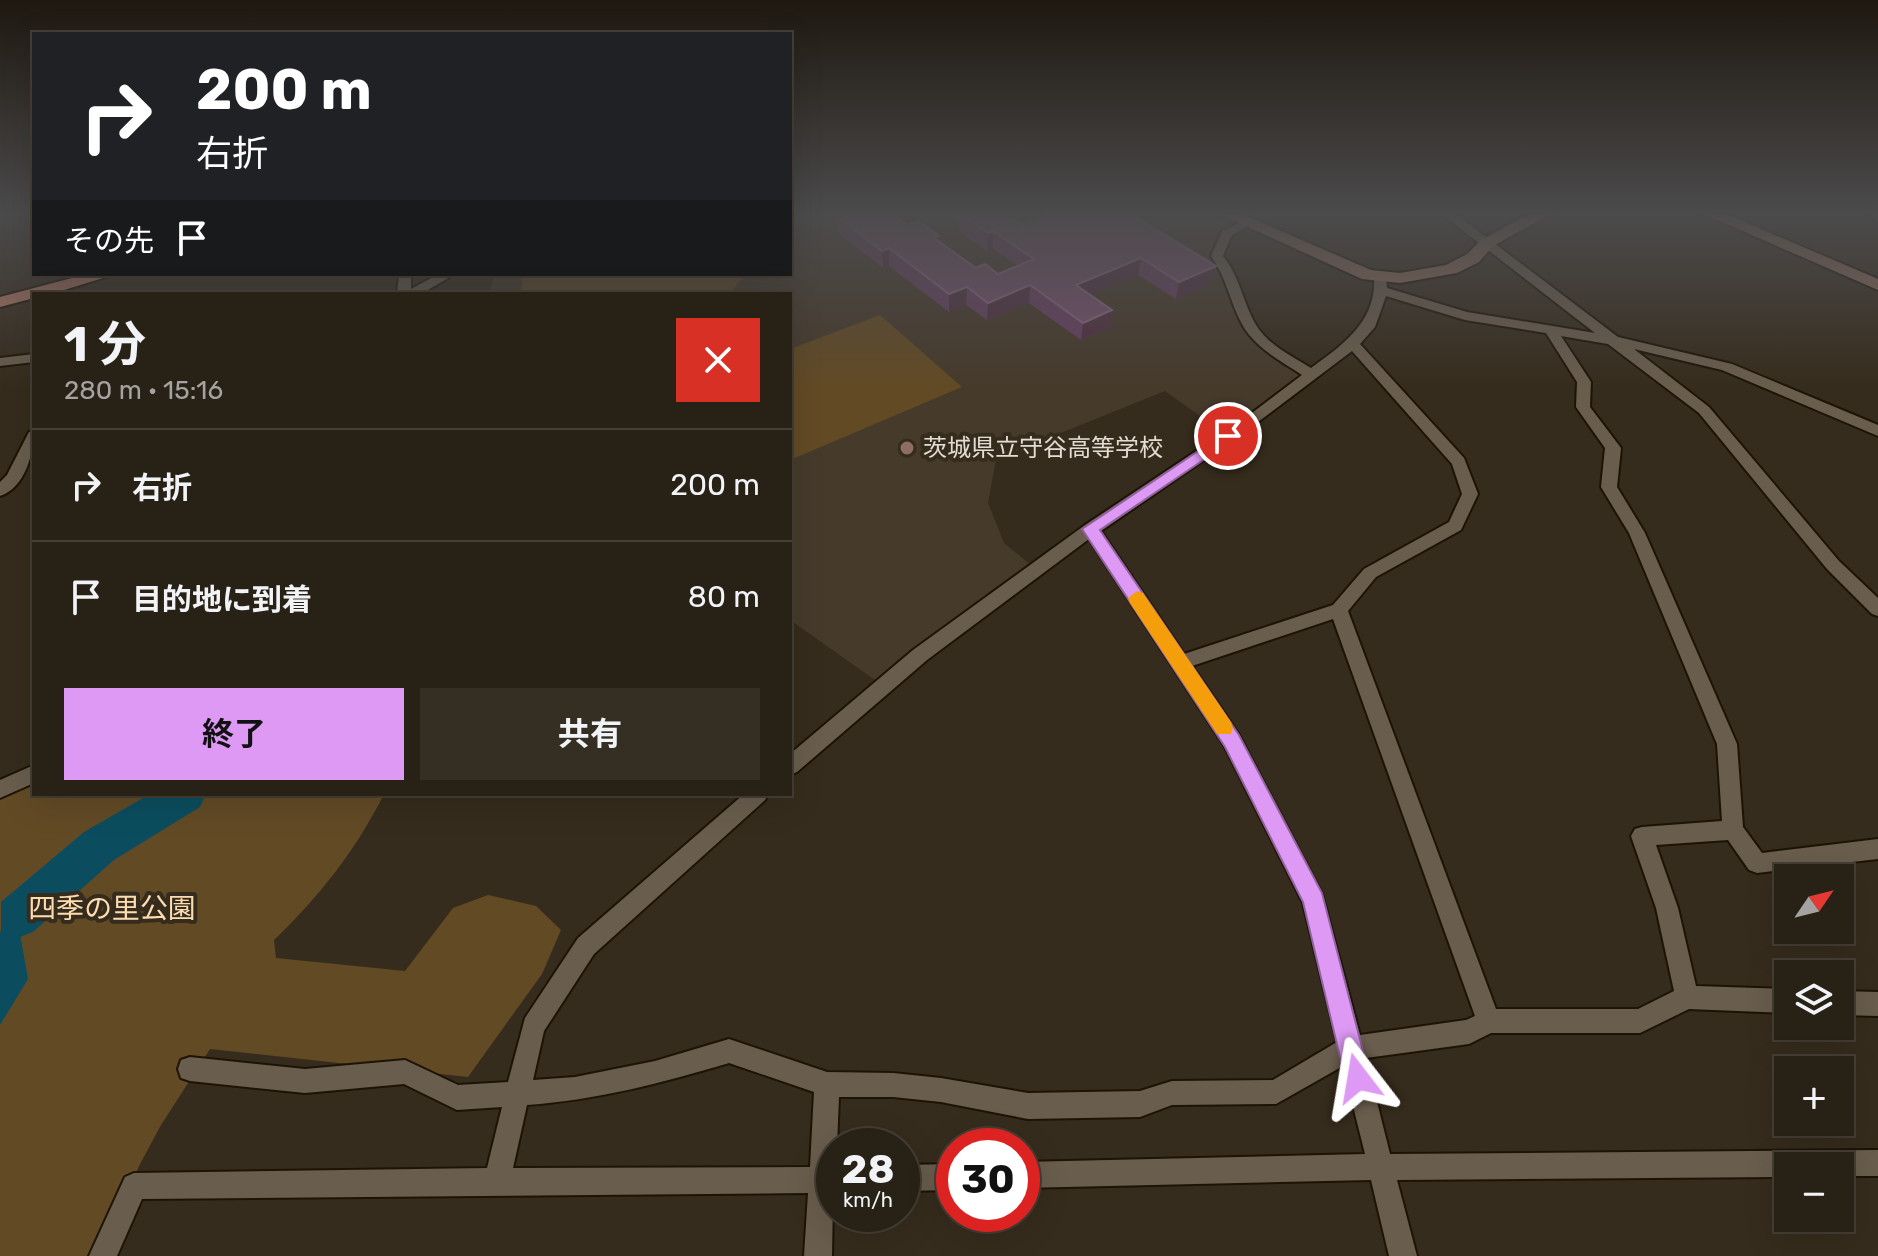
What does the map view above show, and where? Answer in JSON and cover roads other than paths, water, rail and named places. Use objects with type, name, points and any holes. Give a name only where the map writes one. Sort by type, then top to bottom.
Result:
[{"type":"main road","points":[[38,292],[99,276]]},
{"type":"main road","points":[[0,302],[32,294]]},
{"type":"street","points":[[1230,271],[1246,319],[1257,337],[1312,375]]},
{"type":"street","points":[[1351,271],[1465,316],[1611,340],[1727,367],[1878,431]]},
{"type":"street","points":[[1381,284],[1443,271]]},
{"type":"street","points":[[1522,271],[1704,410],[1833,565],[1878,609]]},
{"type":"street","points":[[1844,271],[1878,285]]},
{"type":"street","points":[[415,292],[445,276]]},
{"type":"street","points":[[792,764],[882,685],[1091,529],[1353,344],[1368,327],[1381,284]]},
{"type":"street","points":[[1550,329],[1584,382],[1583,407],[1613,448],[1609,487],[1637,533],[1727,744],[1733,830],[1757,863],[1878,849]]},
{"type":"street","points":[[1180,663],[1339,610],[1370,573],[1455,526],[1470,494],[1459,462],[1353,344]]},
{"type":"street","points":[[0,362],[32,358]]},
{"type":"street","points":[[0,491],[13,478],[32,439]]},
{"type":"street","points":[[1091,529],[1232,741],[1314,901],[1403,1256]]},
{"type":"street","points":[[1339,610],[1489,1021]]},
{"type":"street","points":[[0,789],[32,775]]},
{"type":"street","points":[[497,1181],[533,1026],[586,946],[756,796]]},
{"type":"street","points":[[1687,997],[1667,908],[1642,836],[1733,830]]},
{"type":"street","points":[[190,1069],[305,1081],[405,1072],[457,1098],[575,1089],[629,1079],[729,1051],[827,1084],[893,1085],[941,1090],[1028,1106],[1140,1104],[1172,1093],[1276,1092],[1350,1048],[1469,1032],[1489,1021],[1640,1021],[1687,997],[1774,1000]]},
{"type":"street","points":[[1854,1003],[1878,1004]]},
{"type":"street","points":[[827,1084],[827,1128]]},
{"type":"street","points":[[1040,1175],[1380,1167],[1878,1163]]},
{"type":"street","points":[[103,1256],[134,1186],[816,1180]]},
{"type":"street","points":[[818,1256],[821,1232]]},
{"type":"water","points":[[17,917],[28,979],[0,1025],[0,932]]},
{"type":"waterway","points":[[17,917],[99,846],[183,796]]},
{"type":"place","name":"茨城県立守谷高等学校","points":[[907,448]]},
{"type":"park label","name":"四季の里公園","points":[[112,908]]}]
